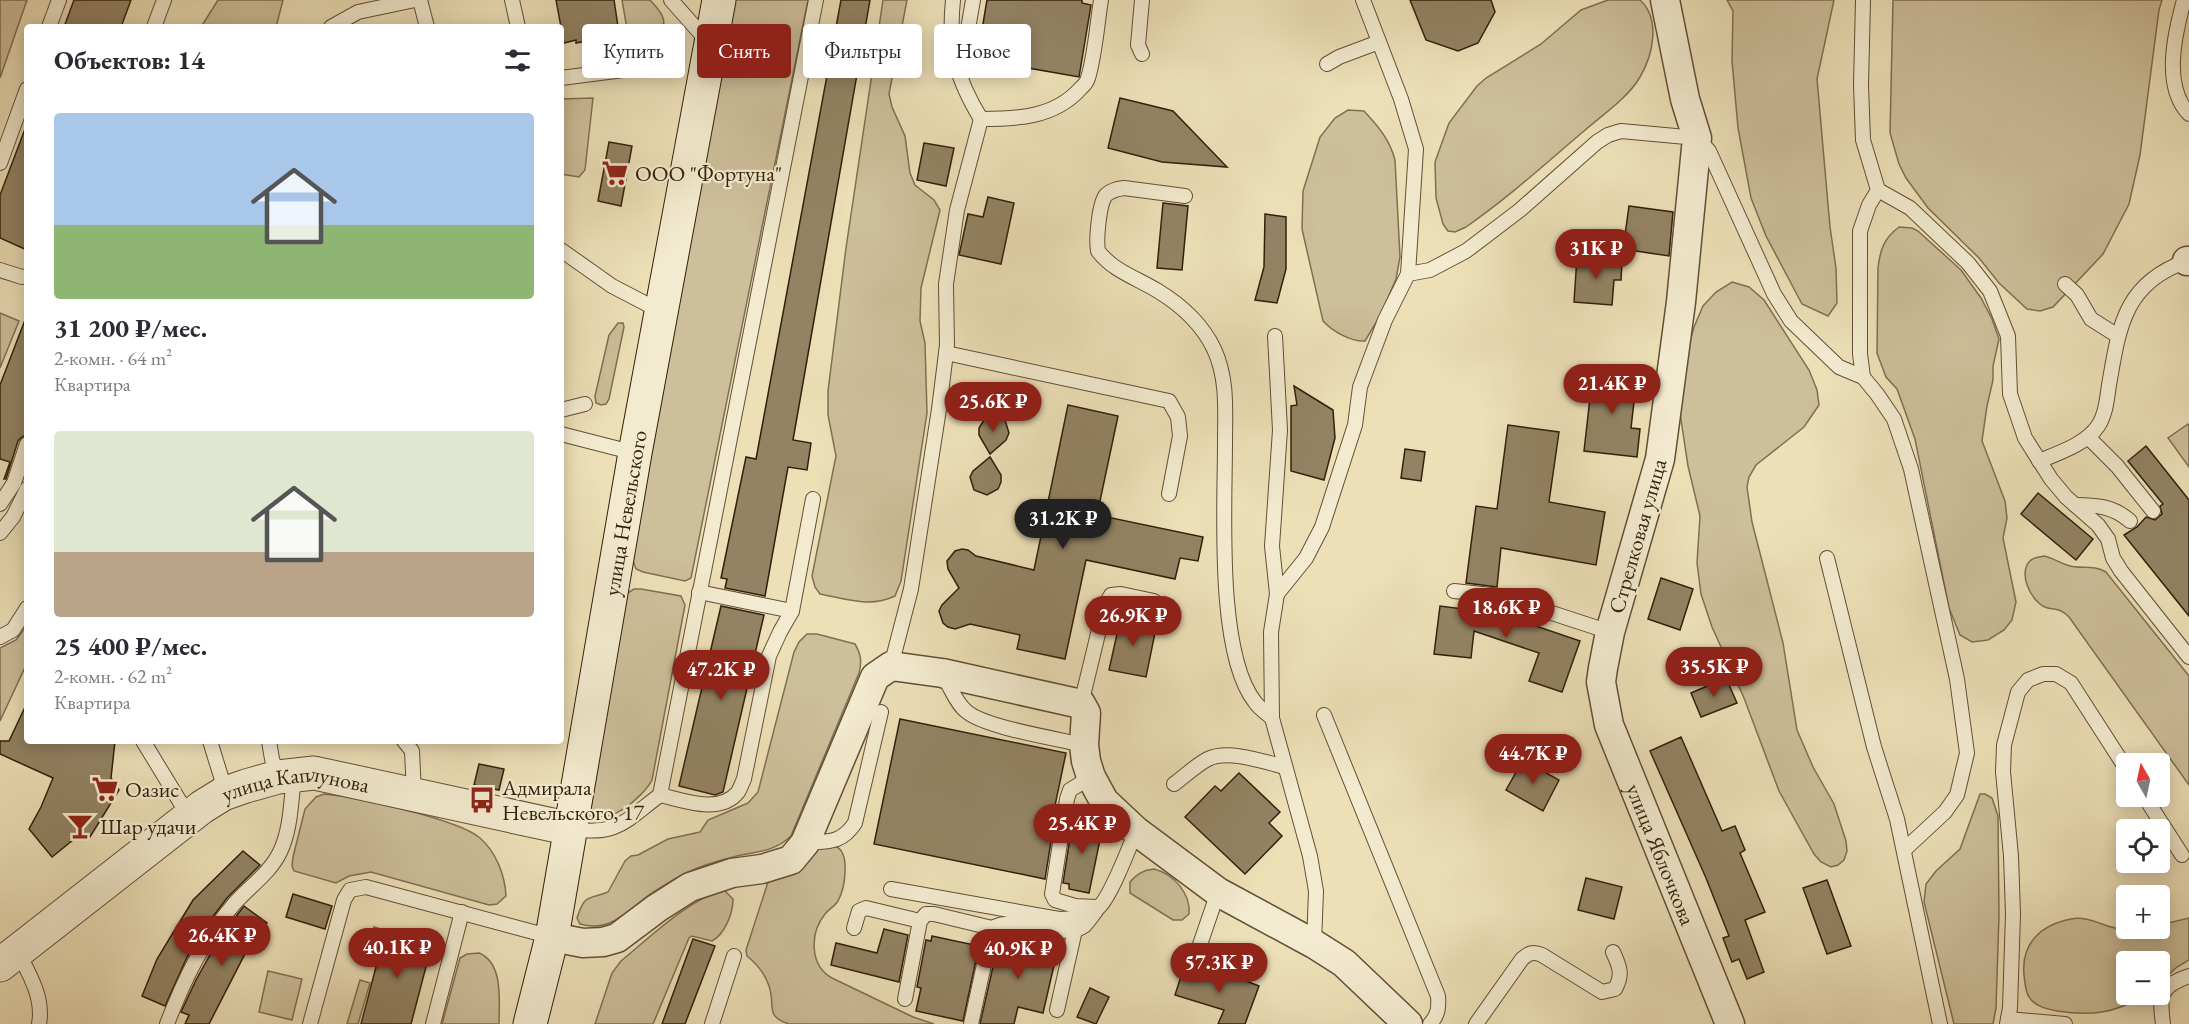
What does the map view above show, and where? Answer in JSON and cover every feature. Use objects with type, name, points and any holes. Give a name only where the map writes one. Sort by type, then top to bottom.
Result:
[{"type":"main road","name":"улица Невельского","points":[[714,24],[719,0]]},
{"type":"main road","name":"улица Невельского","points":[[530,1024],[552,937],[635,453],[704,78]]},
{"type":"main road","name":"улица Каплунова","points":[[9,958],[188,816],[226,793],[286,776],[314,773],[571,829]]},
{"type":"street","points":[[1665,0],[1685,99],[1697,138]]},
{"type":"street","name":"Стрелковая улица","points":[[1601,682],[1610,632],[1660,459],[1681,302],[1697,138]]},
{"type":"street","points":[[552,937],[584,943],[603,942],[617,938],[690,887],[732,873],[762,869],[790,860],[805,843],[875,677],[891,666],[942,674],[1082,704],[1086,713],[1084,745],[1086,761],[1091,777],[1104,801],[1136,831],[1218,892],[1314,944],[1344,963],[1408,1024]]},
{"type":"street","name":"улица Яблочкова","points":[[1601,682],[1609,725],[1730,1024]]},
{"type":"lane","points":[[50,24],[59,0]]},
{"type":"lane","points":[[155,24],[164,0]]},
{"type":"lane","points":[[336,24],[358,12],[415,0]]},
{"type":"lane","points":[[420,0],[426,24]]},
{"type":"lane","points":[[512,0],[517,24]]},
{"type":"lane","points":[[671,0],[697,30]]},
{"type":"lane","points":[[571,829],[597,832],[618,827],[660,795],[816,0]]},
{"type":"lane","points":[[953,0],[953,24]]},
{"type":"lane","points":[[969,24],[973,0]]},
{"type":"lane","points":[[981,119],[1015,119],[1047,112],[1075,95],[1088,81],[1101,0]]},
{"type":"lane","points":[[1142,0],[1138,45],[1142,54]]},
{"type":"lane","points":[[1277,594],[1306,558],[1322,527],[1355,425],[1360,387],[1385,320],[1408,274],[1416,149],[1401,99],[1363,0]]},
{"type":"lane","points":[[1863,0],[1861,85],[1863,140],[1878,190],[1910,208],[1968,263],[1990,291],[2008,336],[2010,394],[2025,438],[2051,479],[2098,525],[2108,539],[2113,558],[2121,571],[2189,657]]},
{"type":"lane","points":[[2184,0],[2175,33],[2174,63],[2176,93],[2189,114]]},
{"type":"lane","points":[[1328,64],[1339,57],[1379,42]]},
{"type":"lane","points":[[564,78],[582,75]]},
{"type":"lane","points":[[891,666],[911,589],[946,353],[946,284],[957,210],[981,119],[967,97],[959,78]]},
{"type":"lane","points":[[0,164],[24,97]]},
{"type":"lane","points":[[1408,274],[1430,270],[1466,251],[1520,210],[1597,142],[1608,135],[1621,131],[1697,138],[1715,162],[1774,294],[1791,321],[1839,367],[1863,376]]},
{"type":"lane","points":[[1185,196],[1124,188],[1115,189],[1105,196],[1102,206],[1098,251],[1112,266],[1157,290],[1177,304],[1193,318],[1214,348],[1225,386],[1228,611],[1240,671],[1255,703],[1272,718]]},
{"type":"lane","points":[[1878,190],[1869,205],[1860,231],[1860,354],[1863,376],[1894,419],[1911,469],[1957,679],[1967,753],[1957,795],[1945,812],[1904,850]]},
{"type":"lane","points":[[564,252],[612,286],[662,312]]},
{"type":"lane","points":[[2039,461],[2088,437],[2099,425],[2105,408],[2118,336],[2124,316],[2152,277],[2163,271],[2188,264]]},
{"type":"lane","points":[[0,270],[24,275]]},
{"type":"lane","points":[[2065,284],[2077,295],[2091,319],[2118,336]]},
{"type":"lane","points":[[1275,336],[1280,430],[1272,546],[1277,594],[1271,632],[1272,718],[1311,856],[1316,891],[1314,944]]},
{"type":"lane","points":[[946,353],[1169,401],[1178,417],[1180,436],[1169,494]]},
{"type":"lane","points":[[564,409],[585,404]]},
{"type":"lane","points":[[564,435],[635,453]]},
{"type":"lane","points":[[2088,437],[2117,466],[2153,512]]},
{"type":"lane","points":[[0,504],[14,483],[24,453]]},
{"type":"lane","points":[[0,533],[13,517],[24,495]]},
{"type":"lane","points":[[660,795],[708,805],[723,802],[737,793],[744,779],[769,656],[792,611],[813,499]]},
{"type":"lane","points":[[2075,505],[2105,507],[2123,515],[2130,521]]},
{"type":"lane","points":[[1827,558],[1874,747],[1897,819],[1940,1024]]},
{"type":"lane","points":[[1454,591],[1500,596],[1610,632]]},
{"type":"lane","points":[[699,592],[792,611]]},
{"type":"lane","points":[[1082,704],[1105,605],[1111,595],[1121,594],[1154,601]]},
{"type":"lane","points":[[0,637],[14,630],[24,613]]},
{"type":"lane","points":[[942,674],[964,710],[972,716],[997,725],[1084,745]]},
{"type":"lane","points":[[2065,1024],[2008,1022],[2013,914],[2011,856],[2003,772],[2004,745],[2018,692],[2028,681],[2043,674],[2056,674],[2071,683],[2116,753]]},
{"type":"lane","points":[[805,843],[839,840],[855,823],[881,712]]},
{"type":"lane","points":[[1324,715],[1438,996],[1439,1006],[1436,1017],[1430,1024]]},
{"type":"lane","points":[[145,744],[188,816]]},
{"type":"lane","points":[[211,744],[226,793]]},
{"type":"lane","points":[[167,1024],[180,990],[208,936],[235,903],[275,861],[280,851],[289,817],[286,776],[272,759],[270,744]]},
{"type":"lane","points":[[406,744],[412,751],[414,794]]},
{"type":"lane","points":[[1174,784],[1208,759],[1215,757],[1246,757],[1285,767]]},
{"type":"lane","points":[[1091,777],[1071,790],[1067,799],[1052,894],[1055,900],[1075,906],[1099,907]]},
{"type":"lane","points":[[2151,807],[2182,855]]},
{"type":"lane","points":[[904,999],[920,921],[926,914],[992,928],[1003,924],[1014,924],[1075,930],[1083,926],[1099,907],[1118,874],[1136,831]]},
{"type":"lane","points":[[310,1024],[344,900],[350,890],[366,887],[552,937]]},
{"type":"lane","points":[[891,889],[1059,919],[1077,919],[1099,907]]},
{"type":"lane","points":[[1194,962],[1218,892]]},
{"type":"lane","points":[[854,928],[859,911],[866,908],[920,921]]},
{"type":"lane","points":[[433,1024],[462,912]]},
{"type":"lane","points":[[971,1024],[992,928]]},
{"type":"lane","points":[[1057,1010],[1075,930]]},
{"type":"lane","points":[[1476,1024],[1522,959],[1529,953],[1536,952],[1542,955],[1602,992],[1615,989],[1621,976],[1613,952]]},
{"type":"lane","points":[[712,1024],[734,956]]},
{"type":"lane","points":[[9,958],[34,983],[41,1011],[39,1024]]},
{"type":"lane","points":[[2163,1024],[2161,999],[2165,988],[2189,976]]},
{"type":"shaded area","points":[[0,0],[27,0],[0,78]]},
{"type":"shaded area","points":[[218,0],[283,0],[277,24],[203,24]]},
{"type":"shaded area","points":[[622,0],[650,0],[664,21],[663,24],[626,24]]},
{"type":"shaded area","points":[[733,0],[808,0],[691,578],[685,581],[636,569],[632,558],[719,78],[791,78],[791,24],[729,24]]},
{"type":"shaded area","points":[[883,0],[907,0],[902,24],[879,24]]},
{"type":"shaded area","points":[[1608,0],[1640,0],[1651,17],[1653,37],[1651,48],[1645,68],[1635,85],[1614,106],[1497,204],[1466,227],[1455,232],[1448,231],[1443,224],[1436,198],[1435,162],[1449,123],[1477,86],[1486,78],[1541,44],[1581,10]]},
{"type":"shaded area","points":[[1727,0],[1834,0],[1817,79],[1830,227],[1836,268],[1837,303],[1828,316],[1802,304],[1766,236],[1751,198],[1738,128],[1732,61],[1733,11]]},
{"type":"shaded area","points":[[1893,0],[2162,0],[2140,155],[2129,204],[2103,254],[2053,307],[2040,311],[2027,309],[1928,208],[1906,178],[1899,164],[1890,133]]},
{"type":"shaded area","points":[[871,78],[892,78],[889,94],[892,107],[905,136],[910,173],[915,185],[934,200],[940,210],[921,288],[920,321],[925,343],[927,413],[901,581],[895,596],[886,600],[867,602],[820,594],[812,576],[836,456],[828,415],[828,391]]},
{"type":"shaded area","points":[[593,98],[585,170],[579,177],[564,174],[564,99]]},
{"type":"shaded area","points":[[1348,110],[1364,111],[1383,134],[1395,160],[1400,257],[1396,279],[1380,316],[1365,341],[1354,340],[1342,335],[1323,321],[1302,229],[1303,191],[1320,137],[1335,118]]},
{"type":"shaded area","points":[[1899,227],[1918,231],[1961,270],[1981,298],[1999,339],[1982,441],[2005,501],[2007,518],[2003,538],[2016,602],[2012,620],[2004,630],[1988,640],[1972,642],[1960,635],[1949,608],[1915,439],[1897,389],[1886,377],[1877,353],[1879,262],[1886,240]]},
{"type":"shaded area","points":[[1732,282],[1749,287],[1764,300],[1809,370],[1817,390],[1819,405],[1804,427],[1756,465],[1749,477],[1747,487],[1752,522],[1783,643],[1797,730],[1813,767],[1834,804],[1846,841],[1847,851],[1844,860],[1831,867],[1821,862],[1814,854],[1779,791],[1744,698],[1712,627],[1701,594],[1697,563],[1700,516],[1688,466],[1680,413],[1689,345],[1694,327],[1703,306],[1716,292]]},
{"type":"shaded area","points":[[0,313],[19,321],[0,368]]},
{"type":"shaded area","points":[[618,323],[623,323],[624,327],[609,399],[606,404],[601,405],[596,403],[595,396],[609,335]]},
{"type":"shaded area","points":[[2188,424],[2189,426],[2189,467],[2168,438]]},
{"type":"shaded area","points":[[2044,556],[2072,566],[2096,568],[2106,572],[2189,676],[2189,785],[2170,758],[2170,753],[2166,753],[2069,617],[2061,611],[2044,607],[2036,601],[2025,575],[2027,565],[2034,558]]},
{"type":"shaded area","points":[[634,589],[681,596],[685,605],[652,780],[641,795],[623,809],[604,816],[595,815],[589,808],[625,597]]},
{"type":"shaded area","points":[[24,629],[24,669],[0,721],[0,648],[16,640]]},
{"type":"shaded area","points":[[807,634],[817,634],[855,644],[860,655],[860,665],[859,673],[791,836],[772,848],[717,861],[684,874],[609,923],[600,926],[580,924],[577,918],[585,901],[608,892],[625,861],[631,856],[638,855],[668,839],[700,832],[708,820],[748,803],[758,792],[794,652],[799,642]]},
{"type":"shaded area","points":[[324,794],[405,810],[468,831],[480,838],[495,857],[502,872],[506,896],[497,904],[489,905],[371,872],[349,876],[336,883],[294,871],[293,857],[305,809],[316,797]]},
{"type":"shaded area","points":[[1980,794],[1992,798],[1998,816],[1999,915],[1996,1008],[1993,1024],[1954,1024],[1924,902],[1926,884],[1936,871],[1960,849]]},
{"type":"shaded area","points":[[835,846],[843,855],[845,863],[843,888],[838,901],[825,914],[816,931],[814,949],[819,966],[832,978],[913,1017],[934,1024],[789,1024],[776,1018],[767,982],[754,962],[747,956],[746,950],[769,879],[809,849]]},
{"type":"shaded area","points":[[1154,869],[1168,875],[1184,892],[1189,914],[1182,920],[1173,920],[1130,893],[1130,882],[1133,879],[1143,871]]},
{"type":"shaded area","points":[[725,891],[733,899],[730,917],[721,933],[712,941],[692,936],[689,938],[653,1024],[595,1024],[612,973],[621,961],[685,909],[712,894]]},
{"type":"shaded area","points":[[2189,918],[2189,960],[2170,973],[2170,951],[2116,951],[2116,1005],[2125,1005],[2112,1010],[2091,1013],[2057,1011],[2037,1005],[2028,995],[2024,975],[2026,954],[2035,938],[2050,926],[2071,919],[2082,919],[2116,928],[2116,939],[2170,939],[2170,923]]},
{"type":"shaded area","points":[[374,927],[384,930],[374,966],[363,962]]},
{"type":"shaded area","points":[[479,953],[493,965],[496,974],[499,1024],[442,1024],[460,958],[467,954]]},
{"type":"shaded area","points":[[268,971],[302,979],[292,1020],[259,1012]]},
{"type":"shaded area","points":[[360,980],[370,983],[358,1024],[347,1024]]},
{"type":"building","points":[[74,0],[131,0],[122,24],[65,24]]},
{"type":"building","points":[[556,0],[614,0],[618,24],[582,24],[582,42],[576,43],[576,40],[564,43],[564,24],[560,24]]},
{"type":"building","points":[[841,0],[870,0],[866,24],[837,24]]},
{"type":"building","points":[[987,0],[1082,0],[1082,3],[1091,5],[1079,77],[1031,69],[1031,24],[983,24]]},
{"type":"building","points":[[1410,0],[1491,0],[1495,12],[1478,43],[1458,51],[1426,40]]},
{"type":"building","points":[[827,78],[856,78],[793,440],[811,443],[807,470],[788,467],[765,596],[725,588],[727,579],[721,578],[746,457],[756,459]]},
{"type":"building","points":[[1120,98],[1173,111],[1227,167],[1162,162],[1108,148]]},
{"type":"building","points":[[24,132],[24,249],[0,238],[0,195]]},
{"type":"building","name":"ООО \"Фортуна\"","points":[[609,142],[632,146],[621,206],[598,201]]},
{"type":"building","points":[[924,143],[954,148],[946,186],[917,180]]},
{"type":"building","points":[[988,197],[1014,203],[1001,264],[959,255],[968,214],[983,217]]},
{"type":"building","points":[[1163,203],[1188,206],[1182,270],[1157,268]]},
{"type":"building","points":[[1629,206],[1673,212],[1669,256],[1623,249]]},
{"type":"building","points":[[1265,214],[1286,217],[1286,269],[1277,303],[1255,300],[1264,267]]},
{"type":"building","points":[[1577,257],[1622,260],[1621,280],[1614,280],[1612,305],[1574,302]]},
{"type":"building","points":[[24,323],[24,436],[18,441],[6,479],[4,479],[10,462],[0,459],[0,385]]},
{"type":"building","points":[[1593,371],[1637,376],[1631,428],[1640,429],[1637,457],[1584,451]]},
{"type":"building","points":[[1294,386],[1333,410],[1335,438],[1324,480],[1291,471],[1291,406],[1297,405]]},
{"type":"building","points":[[1068,405],[1118,416],[1097,515],[1203,537],[1198,561],[1180,558],[1175,579],[1086,560],[1065,659],[1017,649],[1020,635],[970,624],[955,629],[948,627],[943,623],[939,611],[959,588],[948,569],[947,561],[955,551],[968,550],[976,556],[1034,570]]},
{"type":"building","points":[[993,416],[1005,420],[1009,433],[1006,440],[990,454],[979,435],[979,428],[986,417]]},
{"type":"building","points":[[1508,425],[1559,432],[1549,502],[1605,512],[1596,565],[1501,548],[1497,587],[1466,583],[1476,506],[1497,509]]},
{"type":"building","points":[[2146,446],[2189,500],[2189,616],[2124,535],[2137,527],[2146,517],[2155,520],[2162,514],[2160,506],[2163,504],[2128,461]]},
{"type":"building","points":[[1405,449],[1425,452],[1421,481],[1401,478]]},
{"type":"building","points":[[990,457],[1001,475],[1001,482],[998,489],[987,495],[974,490],[970,477],[973,471]]},
{"type":"building","points":[[2038,493],[2093,539],[2076,560],[2021,514]]},
{"type":"building","points":[[1661,578],[1693,589],[1680,630],[1648,619]]},
{"type":"building","points":[[1464,601],[1495,604],[1526,616],[1524,622],[1580,641],[1562,692],[1529,681],[1539,653],[1474,631],[1471,658],[1434,654],[1440,606],[1463,609]]},
{"type":"building","points":[[721,606],[764,615],[723,792],[715,795],[679,786]]},
{"type":"building","points":[[1121,616],[1157,623],[1146,677],[1109,670]]},
{"type":"building","points":[[1726,678],[1737,703],[1701,717],[1691,693]]},
{"type":"building","name":"Оазис","points":[[24,709],[24,744],[115,744],[111,778],[119,790],[90,837],[78,836],[52,857],[29,829],[53,778],[0,754],[0,741],[9,741]]},
{"type":"building","points":[[900,719],[1066,753],[1053,815],[1055,816],[1045,879],[874,844]]},
{"type":"building","points":[[1681,737],[1722,831],[1735,826],[1745,850],[1740,853],[1765,912],[1745,920],[1764,972],[1747,979],[1739,959],[1732,962],[1723,938],[1729,936],[1650,751]]},
{"type":"building","points":[[1523,760],[1559,780],[1543,811],[1506,790]]},
{"type":"building","points":[[479,764],[504,769],[499,790],[474,785]]},
{"type":"building","points":[[1239,773],[1280,812],[1269,823],[1282,836],[1245,874],[1185,817],[1215,786],[1221,791]]},
{"type":"building","points":[[1073,819],[1103,825],[1089,893],[1069,889],[1069,884],[1063,883]]},
{"type":"building","points":[[243,851],[260,865],[227,898],[205,927],[187,957],[165,1006],[142,996],[157,959],[193,900]]},
{"type":"building","points":[[1586,878],[1622,887],[1614,919],[1578,910]]},
{"type":"building","points":[[1827,880],[1851,946],[1827,954],[1803,888]]},
{"type":"building","points":[[293,894],[332,906],[325,929],[286,917]]},
{"type":"building","points":[[244,906],[267,923],[247,950],[209,1024],[185,1024],[189,1015],[181,1012],[196,980],[220,937]]},
{"type":"building","points":[[386,929],[433,940],[411,1024],[361,1024]]},
{"type":"building","points":[[884,929],[908,935],[899,982],[831,965],[836,943],[877,953]]},
{"type":"building","points":[[932,936],[979,946],[963,1021],[916,1011],[921,988],[917,987],[926,940],[931,941]]},
{"type":"building","points":[[1005,936],[1058,948],[1043,1013],[1018,1007],[1014,1024],[980,1024],[997,949],[1002,951]]},
{"type":"building","points":[[693,939],[715,946],[685,1024],[662,1024]]},
{"type":"building","points":[[1185,964],[1192,971],[1199,969],[1237,981],[1238,978],[1259,986],[1245,1024],[1218,1024],[1224,1010],[1175,995]]},
{"type":"building","points":[[1090,988],[1109,997],[1096,1024],[1077,1017]]},
{"type":"place","name":"ООО \"Фортуна\"","points":[[615,173]]},
{"type":"place","name":"Оазис","points":[[105,789]]},
{"type":"place","name":"Адмирала Невельского, 17","points":[[482,800]]},
{"type":"place","name":"Шар удачи","points":[[80,826]]}]
